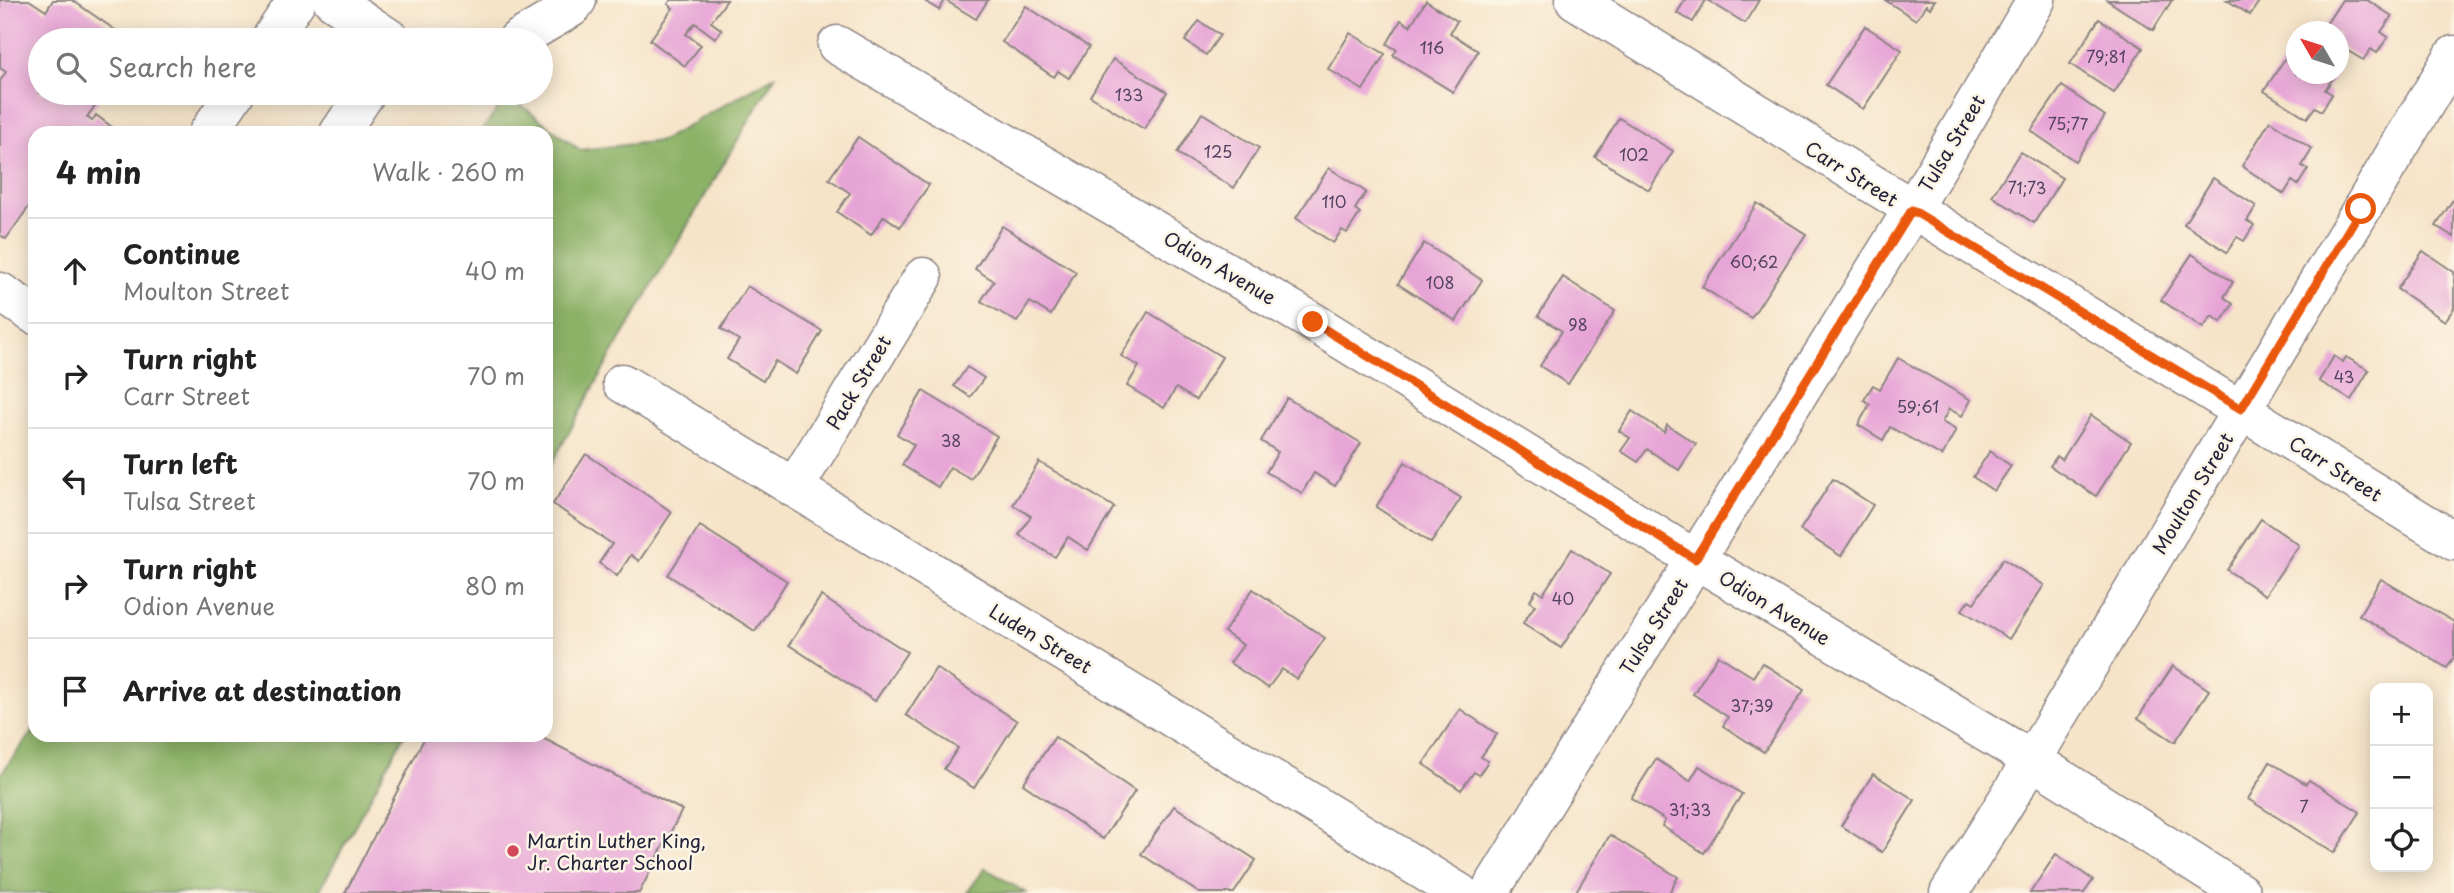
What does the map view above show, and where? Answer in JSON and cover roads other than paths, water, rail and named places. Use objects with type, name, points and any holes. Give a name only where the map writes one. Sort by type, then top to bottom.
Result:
[{"type":"street","points":[[278,28],[297,0]]},
{"type":"street","points":[[332,0],[374,28]]},
{"type":"street","name":"Carr Street","points":[[1575,0],[1912,210],[2454,541]]},
{"type":"street","name":"Tulsa Street","points":[[1489,893],[1912,210],[2036,0]]},
{"type":"street","points":[[536,28],[574,4]]},
{"type":"street","name":"Odion Avenue","points":[[837,45],[1313,322],[1695,559],[2032,760],[2241,893]]},
{"type":"street","name":"Moulton Street","points":[[1949,893],[2032,760],[2454,55]]},
{"type":"street","points":[[213,126],[227,105]]},
{"type":"street","points":[[344,126],[358,105]]},
{"type":"street","name":"Pack Street","points":[[794,488],[923,277]]},
{"type":"street","points":[[0,292],[28,310]]},
{"type":"street","name":"Luden Street","points":[[622,383],[1460,893]]},
{"type":"place","name":"Martin Luther King, Jr. Charter School","points":[[513,851]]}]
